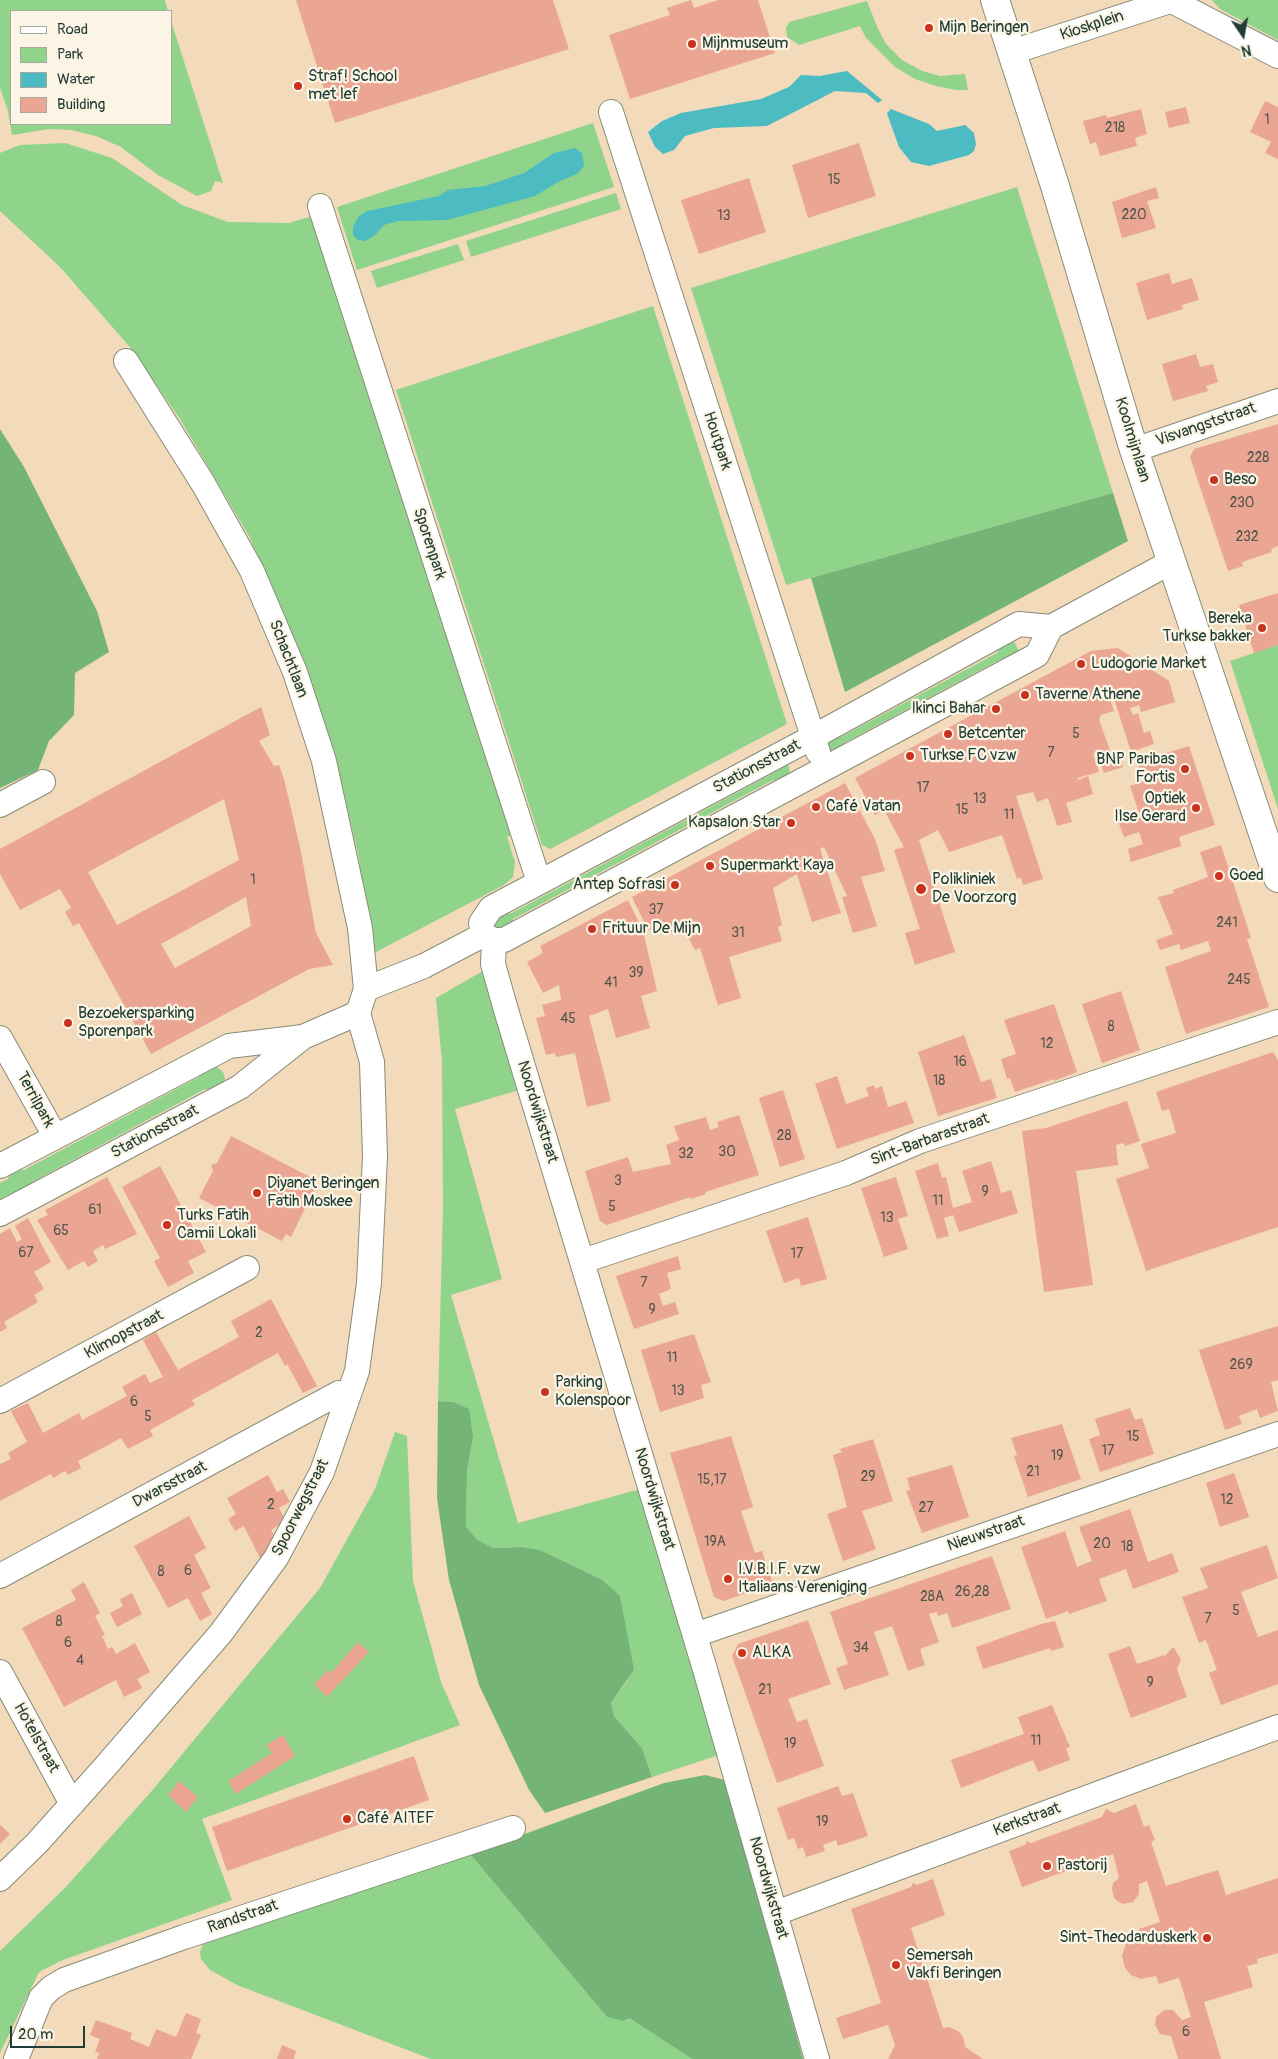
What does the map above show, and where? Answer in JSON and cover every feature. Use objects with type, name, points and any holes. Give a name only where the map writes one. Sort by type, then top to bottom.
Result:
[{"type":"main road","name":"Koolmijnlaan","points":[[995,0],[1060,204],[1134,450],[1278,878]]},
{"type":"street","name":"Kioskplein","points":[[1012,52],[1172,0],[1278,56]]},
{"type":"street","name":"Houtpark","points":[[611,112],[824,770]]},
{"type":"street","name":"Sporenpark","points":[[320,206],[539,882]]},
{"type":"street","name":"Schachtlaan","points":[[126,361],[204,485],[252,571],[295,672],[327,770],[360,928],[366,988]]},
{"type":"street","name":"Visvangststraat","points":[[1134,450],[1278,401]]},
{"type":"street","points":[[1051,626],[1171,562]]},
{"type":"street","name":"Stationsstraat","points":[[366,988],[424,966],[489,937],[504,940],[1037,655],[1051,626],[1019,624],[813,737],[491,908],[481,923],[489,937]]},
{"type":"street","points":[[0,805],[43,782]]},
{"type":"street","name":"Noordwijkstraat","points":[[489,937],[493,964],[506,1010],[695,1636],[817,2059]]},
{"type":"street","points":[[358,1013],[366,988]]},
{"type":"street","name":"Stationsstraat","points":[[0,1214],[240,1087],[302,1037],[358,1013]]},
{"type":"street","name":"Spoorwegstraat","points":[[0,1879],[72,1804],[226,1625],[276,1558],[322,1472],[357,1371],[369,1283],[375,1156],[372,1062],[358,1013]]},
{"type":"street","name":"Sint-Barbarastraat","points":[[582,1260],[846,1173],[920,1141],[1278,1022]]},
{"type":"street","name":"Stationsstraat","points":[[0,1166],[229,1046],[302,1037]]},
{"type":"street","name":"Terrilpark","points":[[0,1038],[55,1136]]},
{"type":"street","name":"Klimopstraat","points":[[0,1401],[248,1268]]},
{"type":"street","name":"Dwarsstraat","points":[[0,1576],[339,1393]]},
{"type":"street","name":"Nieuwstraat","points":[[695,1636],[1278,1434]]},
{"type":"street","name":"Hotelstraat","points":[[0,1672],[72,1804]]},
{"type":"street","name":"Kerkstraat","points":[[776,1913],[1278,1727]]},
{"type":"street","name":"Randstraat","points":[[16,2059],[41,1998],[51,1988],[64,1980],[184,1937],[514,1828]]},
{"type":"green space","points":[[0,0],[165,0],[168,10],[10,10],[10,123],[0,88]]},
{"type":"green space","points":[[1212,0],[1278,0],[1278,40],[1220,9]]},
{"type":"green space","points":[[867,1],[886,44],[902,60],[922,71],[940,76],[965,74],[968,90],[936,86],[915,79],[895,67],[866,38],[860,26],[799,45],[787,37],[786,28],[789,22]]},
{"type":"green space","points":[[172,24],[223,183],[215,181],[211,191],[197,196],[158,175],[121,147],[96,136],[71,130],[49,129],[12,135],[10,125],[172,125]]},
{"type":"green space","points":[[593,123],[614,187],[357,270],[337,207]]},
{"type":"green space","points":[[65,143],[112,158],[182,205],[228,222],[289,223],[312,216],[512,835],[507,837],[515,862],[513,877],[504,885],[374,953],[358,854],[334,751],[304,662],[249,536],[180,419],[129,346],[60,267],[0,211],[0,153],[20,145]]},
{"type":"green space","points":[[1017,187],[1113,493],[786,585],[691,288]]},
{"type":"green space","points":[[616,193],[621,209],[471,257],[466,241]]},
{"type":"green space","points":[[458,244],[464,260],[377,288],[371,271]]},
{"type":"green space","points":[[653,306],[787,724],[550,849],[542,845],[396,390]]},
{"type":"green space","points":[[0,429],[24,467],[97,611],[109,652],[75,673],[74,715],[49,741],[38,770],[0,788]]},
{"type":"green space","points":[[1113,493],[1128,541],[845,692],[811,578]]},
{"type":"green space","points":[[1010,641],[1015,643],[1019,651],[1011,662],[1001,659],[844,743],[841,753],[827,751],[826,738],[830,733],[841,737],[997,653],[1001,643]]},
{"type":"green space","points":[[1278,645],[1278,809],[1230,661]]},
{"type":"green space","points":[[774,763],[789,766],[790,776],[784,783],[773,780],[513,919],[510,930],[506,931],[494,927],[492,921],[500,910],[510,914],[770,775]]},
{"type":"green space","points":[[483,971],[519,1090],[455,1109],[502,1279],[451,1295],[518,1523],[640,1489],[719,1755],[652,1777],[642,1748],[614,1716],[611,1703],[628,1680],[520,1547],[493,1548],[478,1540],[466,1527],[467,1471],[473,1437],[453,1402],[438,1401],[443,1207],[442,1061],[436,998]]},
{"type":"green space","points":[[216,1066],[223,1072],[225,1079],[215,1093],[205,1089],[32,1182],[28,1193],[14,1192],[0,1199],[0,1183],[8,1179],[11,1169],[14,1167],[24,1170],[199,1077],[201,1067]]},
{"type":"green space","points":[[438,1401],[453,1402],[469,1409],[473,1437],[467,1471],[466,1527],[478,1540],[493,1548],[520,1547],[540,1550],[602,1580],[620,1596],[634,1670],[611,1703],[614,1716],[642,1748],[652,1777],[545,1813],[529,1790],[479,1685],[449,1580],[437,1498]]},
{"type":"green space","points":[[395,1432],[407,1436],[413,1581],[441,1682],[460,1725],[202,1819],[232,1900],[63,1960],[39,1972],[0,2053],[0,1951],[65,1888],[150,1793],[320,1588],[375,1489]]},
{"type":"green space","points":[[705,1775],[725,1780],[803,2059],[692,2059],[629,2018],[623,2021],[607,2017],[470,1854],[664,1783]]},
{"type":"green space","points":[[470,1854],[607,2017],[629,2018],[692,2059],[431,2059],[237,1985],[210,1970],[201,1959],[200,1952],[203,1944]]},
{"type":"water","points":[[847,71],[882,100],[878,103],[866,93],[835,91],[767,126],[714,128],[685,136],[674,150],[663,154],[655,147],[648,132],[662,121],[681,113],[761,99],[789,87],[801,75],[820,76]]},
{"type":"water","points":[[891,109],[929,124],[937,131],[965,125],[974,133],[976,144],[974,151],[969,155],[929,166],[911,162],[899,147],[887,113]]},
{"type":"water","points":[[575,148],[582,153],[584,166],[577,174],[558,182],[535,196],[447,220],[398,221],[384,225],[375,235],[365,241],[358,240],[353,235],[353,227],[358,217],[367,211],[439,196],[448,190],[485,186],[524,173],[554,153]]},
{"type":"building","points":[[296,0],[553,0],[569,49],[335,123]]},
{"type":"building","name":"Mijnmuseum","points":[[691,0],[694,8],[718,0],[758,0],[775,53],[630,99],[609,35],[670,15],[667,8]]},
{"type":"building","points":[[1265,101],[1278,107],[1278,159],[1265,153],[1271,142],[1250,132]]},
{"type":"building","points":[[1186,107],[1190,123],[1169,128],[1165,112]]},
{"type":"building","points":[[1141,109],[1147,134],[1135,138],[1137,146],[1100,156],[1096,142],[1090,144],[1083,121],[1106,115],[1107,118]]},
{"type":"building","points":[[859,143],[876,196],[808,218],[792,165]]},
{"type":"building","points":[[749,178],[766,232],[699,254],[681,200]]},
{"type":"building","points":[[1156,187],[1159,198],[1147,201],[1156,228],[1122,238],[1112,202]]},
{"type":"building","points":[[1169,273],[1172,284],[1192,278],[1199,300],[1182,305],[1183,309],[1147,320],[1136,283]]},
{"type":"building","points":[[1196,354],[1200,367],[1213,364],[1218,382],[1206,386],[1208,391],[1173,401],[1162,364]]},
{"type":"building","points":[[1278,424],[1278,546],[1271,549],[1272,552],[1242,562],[1243,566],[1228,571],[1190,457],[1194,449]]},
{"type":"building","points":[[1278,593],[1278,645],[1254,653],[1239,605]]},
{"type":"building","points":[[1118,648],[1169,681],[1175,702],[1141,712],[1139,705],[1130,708],[1133,715],[1138,713],[1144,733],[1150,731],[1154,744],[1131,752],[1110,686],[1106,688],[1114,711],[1101,715],[1099,720],[1113,758],[1119,756],[1123,767],[1104,773],[1097,752],[1093,753],[1099,772],[1077,778],[1079,780],[1088,776],[1093,794],[1066,803],[1072,822],[1057,826],[1048,798],[1037,802],[1033,792],[1016,796],[1043,879],[1023,885],[1021,878],[1017,879],[1002,835],[949,852],[938,830],[919,840],[955,952],[915,965],[905,933],[920,929],[894,850],[904,847],[884,810],[875,815],[855,778],[1091,651]]},
{"type":"building","points":[[261,707],[270,735],[259,741],[274,766],[279,765],[284,779],[300,847],[316,933],[333,965],[309,969],[151,1054],[79,923],[73,926],[65,912],[71,908],[60,889],[20,910],[0,874],[0,849]],"holes":[[[224,799],[239,860],[117,925],[88,872]],[[246,897],[251,926],[175,968],[161,944]]]},
{"type":"building","points":[[1189,746],[1215,825],[1179,837],[1181,846],[1131,862],[1128,849],[1143,844],[1139,832],[1124,837],[1118,821],[1139,813],[1130,786],[1144,781],[1138,764],[1148,761],[1147,759]]},
{"type":"building","points":[[845,783],[875,839],[885,871],[861,877],[877,926],[853,933],[842,897],[847,896],[824,847],[820,849],[841,913],[812,922],[797,874],[773,888],[782,925],[778,927],[782,941],[729,957],[741,998],[718,1005],[700,948],[695,950],[682,926],[670,933],[665,922],[648,930],[632,897]]},
{"type":"building","points":[[1221,845],[1251,938],[1247,939],[1269,1007],[1186,1034],[1165,967],[1211,951],[1208,941],[1181,950],[1179,944],[1160,950],[1156,940],[1173,934],[1158,897],[1174,893],[1173,890],[1208,877],[1200,852]]},
{"type":"building","points":[[628,900],[643,931],[657,991],[641,996],[650,1028],[616,1038],[608,1009],[589,1016],[611,1101],[587,1107],[575,1053],[556,1057],[555,1053],[546,1055],[536,1018],[545,1016],[542,1005],[561,1000],[559,985],[543,993],[527,962],[543,953],[540,946]]},
{"type":"building","points":[[1121,991],[1140,1050],[1102,1063],[1082,1004]]},
{"type":"building","points":[[1054,1004],[1077,1072],[1054,1081],[1054,1079],[1015,1092],[1010,1078],[1007,1079],[1001,1059],[1016,1054],[1004,1020]]},
{"type":"building","points":[[964,1035],[981,1082],[991,1079],[997,1098],[938,1116],[918,1052]]},
{"type":"building","points":[[1273,1052],[1278,1060],[1278,1227],[1146,1271],[1116,1179],[1149,1168],[1141,1144],[1176,1133],[1169,1109],[1162,1111],[1156,1092]]},
{"type":"building","points":[[837,1076],[846,1104],[869,1096],[866,1088],[874,1085],[875,1089],[882,1086],[888,1107],[906,1101],[914,1123],[837,1149],[815,1084]]},
{"type":"building","points":[[783,1090],[805,1159],[780,1167],[759,1098]]},
{"type":"building","points":[[1127,1101],[1140,1141],[1125,1146],[1124,1143],[1116,1145],[1118,1165],[1076,1171],[1093,1285],[1044,1292],[1022,1131],[1046,1128]]},
{"type":"building","points":[[739,1115],[759,1175],[705,1192],[706,1194],[691,1199],[690,1197],[607,1225],[600,1221],[585,1171],[628,1157],[633,1172],[671,1164],[666,1145],[679,1140],[674,1126],[706,1117],[710,1130],[719,1127],[717,1122]]},
{"type":"building","name":"Diyanet Beringen Fatih Moskee","points":[[231,1136],[314,1179],[311,1186],[315,1188],[291,1237],[286,1234],[282,1241],[199,1198],[213,1171],[211,1165],[217,1163]]},
{"type":"building","points":[[991,1161],[1001,1193],[1011,1190],[1018,1213],[959,1232],[953,1215],[944,1218],[949,1236],[937,1239],[915,1171],[938,1163],[942,1178],[946,1177],[953,1208],[972,1202],[962,1171]]},
{"type":"building","name":"Turks Fatih Camii Lokali","points":[[160,1166],[206,1252],[188,1261],[194,1273],[168,1287],[154,1261],[160,1258],[122,1187]]},
{"type":"building","points":[[107,1177],[137,1234],[105,1249],[103,1245],[93,1251],[98,1261],[88,1267],[84,1261],[68,1270],[37,1220],[48,1215],[45,1210]]},
{"type":"building","points":[[896,1177],[908,1216],[898,1219],[908,1249],[884,1257],[861,1188]]},
{"type":"building","points":[[808,1217],[827,1279],[801,1286],[799,1278],[784,1283],[766,1231]]},
{"type":"building","points":[[28,1218],[51,1262],[34,1272],[44,1289],[34,1295],[38,1302],[4,1322],[7,1328],[0,1332],[0,1234],[10,1228],[17,1242],[22,1239],[15,1226]]},
{"type":"building","points":[[678,1256],[681,1269],[667,1273],[671,1289],[659,1294],[663,1306],[675,1302],[679,1314],[634,1329],[616,1276]]},
{"type":"building","points":[[271,1299],[317,1386],[303,1393],[287,1364],[285,1366],[278,1353],[192,1400],[195,1405],[150,1430],[153,1436],[128,1449],[121,1438],[78,1461],[81,1468],[68,1475],[65,1471],[53,1478],[51,1474],[0,1501],[0,1464],[11,1459],[8,1453],[27,1442],[11,1411],[28,1403],[43,1433],[79,1413],[82,1420],[127,1396],[122,1387],[145,1374],[150,1383],[163,1377],[143,1340],[156,1332],[178,1370],[239,1337],[231,1321]]},
{"type":"building","points":[[1278,1326],[1278,1380],[1271,1382],[1278,1411],[1260,1418],[1257,1409],[1239,1416],[1242,1424],[1225,1430],[1199,1350]]},
{"type":"building","points":[[694,1334],[711,1382],[701,1385],[704,1398],[660,1412],[641,1350]]},
{"type":"building","points":[[1130,1408],[1135,1420],[1142,1418],[1154,1454],[1100,1472],[1089,1439],[1100,1435],[1095,1419]]},
{"type":"building","points":[[1062,1424],[1081,1479],[1028,1497],[1014,1456],[1017,1455],[1011,1438]]},
{"type":"building","points":[[731,1436],[753,1507],[741,1511],[755,1553],[762,1551],[773,1584],[724,1601],[714,1597],[670,1453]]},
{"type":"building","points":[[873,1439],[893,1501],[862,1511],[876,1549],[843,1561],[827,1514],[847,1507],[833,1455],[842,1452],[840,1449]]},
{"type":"building","points":[[952,1465],[969,1517],[922,1533],[906,1491],[910,1490],[907,1478]]},
{"type":"building","points":[[1234,1473],[1249,1517],[1220,1527],[1206,1483]]},
{"type":"building","points":[[268,1475],[277,1492],[283,1489],[290,1502],[279,1508],[286,1521],[271,1530],[276,1538],[261,1560],[244,1526],[235,1531],[228,1519],[236,1514],[227,1498]]},
{"type":"building","points":[[1130,1509],[1148,1562],[1172,1553],[1179,1572],[1133,1589],[1126,1569],[1099,1579],[1107,1601],[1069,1614],[1068,1611],[1046,1619],[1021,1547],[1065,1531],[1077,1567],[1092,1561],[1079,1527]]},
{"type":"building","points":[[189,1516],[206,1548],[194,1555],[211,1588],[201,1593],[212,1614],[200,1621],[188,1598],[168,1608],[134,1546]]},
{"type":"building","points":[[1267,1545],[1278,1578],[1241,1592],[1258,1637],[1278,1630],[1278,1684],[1221,1705],[1209,1673],[1217,1670],[1206,1640],[1199,1643],[1182,1597],[1208,1588],[1200,1568]]},
{"type":"building","points":[[992,1556],[1011,1609],[952,1628],[947,1613],[938,1616],[937,1612],[929,1614],[939,1642],[920,1649],[925,1665],[908,1671],[892,1626],[874,1632],[889,1675],[844,1690],[836,1668],[848,1664],[830,1612]]},
{"type":"building","points":[[84,1582],[100,1613],[95,1616],[105,1635],[102,1636],[108,1649],[112,1647],[116,1654],[135,1643],[150,1672],[137,1679],[142,1688],[124,1697],[116,1680],[64,1707],[22,1628],[76,1600],[71,1590]]},
{"type":"building","points":[[132,1593],[142,1614],[117,1627],[110,1613],[123,1606],[120,1599]]},
{"type":"building","points":[[808,1620],[831,1684],[788,1699],[797,1722],[807,1719],[824,1766],[777,1783],[732,1656],[738,1644]]},
{"type":"building","points":[[1055,1621],[1064,1647],[1051,1651],[1050,1648],[983,1669],[976,1647],[1041,1624]]},
{"type":"building","points":[[358,1642],[369,1652],[327,1697],[314,1684],[328,1670],[331,1673]]},
{"type":"building","points":[[1130,1646],[1137,1664],[1164,1655],[1164,1657],[1174,1648],[1181,1660],[1177,1669],[1187,1697],[1131,1718],[1108,1654]]},
{"type":"building","points":[[1052,1705],[1070,1747],[1066,1748],[1070,1760],[1038,1772],[1033,1760],[961,1788],[951,1760],[1024,1734],[1018,1717]]},
{"type":"building","points":[[283,1735],[295,1756],[236,1794],[228,1781],[272,1753],[266,1745]]},
{"type":"building","points":[[414,1756],[429,1800],[227,1871],[212,1827]]},
{"type":"building","points":[[179,1781],[198,1797],[186,1812],[168,1795]]},
{"type":"building","points":[[838,1786],[842,1796],[853,1793],[868,1836],[838,1846],[836,1840],[823,1845],[825,1851],[806,1857],[803,1847],[798,1849],[794,1838],[788,1840],[777,1808]]},
{"type":"building","points":[[1136,1804],[1144,1827],[1149,1825],[1155,1840],[1151,1842],[1166,1886],[1218,1870],[1226,1895],[1278,1878],[1278,1953],[1257,1959],[1258,1963],[1247,1966],[1253,1987],[1204,2002],[1221,2059],[1178,2059],[1171,2036],[1160,2034],[1155,2025],[1156,2017],[1164,2010],[1173,2010],[1182,2020],[1191,2017],[1179,1978],[1159,1984],[1156,1976],[1141,1979],[1131,1975],[1125,1968],[1122,1956],[1126,1943],[1141,1936],[1139,1929],[1160,1922],[1147,1881],[1139,1884],[1139,1894],[1133,1902],[1123,1904],[1119,1902],[1114,1898],[1112,1889],[1113,1883],[1119,1878],[1113,1854],[1022,1887],[1009,1851],[1025,1845],[1027,1841],[1031,1843],[1102,1817],[1106,1809],[1114,1813]]},
{"type":"building","points":[[0,1825],[10,1834],[0,1844]]},
{"type":"building","name":"Semersah Vakfi Beringen","points":[[933,1879],[945,1915],[911,1928],[943,2028],[949,2027],[958,2031],[963,2037],[965,2047],[983,2059],[888,2059],[895,2045],[888,2025],[843,2039],[836,2018],[881,2003],[851,1909],[911,1887],[913,1883],[917,1885]]},
{"type":"building","points":[[186,2013],[201,2019],[196,2033],[201,2035],[191,2059],[97,2059],[99,2053],[95,2052],[100,2039],[90,2035],[96,2020],[132,2033],[130,2039],[149,2047],[156,2029],[176,2037]]},
{"type":"building","points":[[282,2045],[296,2051],[294,2059],[277,2059]]},
{"type":"place","name":"Mijn Beringen","points":[[929,28]]},
{"type":"place","name":"Mijnmuseum","points":[[692,44]]},
{"type":"place","name":"Straf! School met lef","points":[[298,86]]},
{"type":"place","name":"Beso","points":[[1214,480]]},
{"type":"place","name":"Bereka Turkse bakker","points":[[1262,628]]},
{"type":"place","name":"Ludogorie Market","points":[[1081,664]]},
{"type":"place","name":"Taverne Athene","points":[[1025,695]]},
{"type":"place","name":"Ikinci Bahar","points":[[996,709]]},
{"type":"place","name":"Betcenter","points":[[948,734]]},
{"type":"place","name":"Turkse FC vzw","points":[[910,756]]},
{"type":"place","name":"BNP Paribas Fortis","points":[[1185,769]]},
{"type":"place","name":"Café Vatan","points":[[816,807]]},
{"type":"place","name":"Optiek Ilse Gerard","points":[[1196,808]]},
{"type":"place","name":"Kapsalon Star","points":[[791,823]]},
{"type":"place","name":"Supermarkt Kaya","points":[[710,866]]},
{"type":"place","name":"Goed","points":[[1219,876]]},
{"type":"place","name":"Antep Sofrasi","points":[[675,885]]},
{"type":"place","name":"Polikliniek De Voorzorg","points":[[921,889]]},
{"type":"place","name":"Frituur De Mijn","points":[[592,929]]},
{"type":"place","name":"Bezoekersparking Sporenpark","points":[[68,1023]]},
{"type":"place","name":"Diyanet Beringen Fatih Moskee","points":[[257,1193]]},
{"type":"place","name":"Turks Fatih Camii Lokali","points":[[167,1225]]},
{"type":"place","name":"Parking Kolenspoor","points":[[545,1392]]},
{"type":"place","name":"I.V.B.I.F. vzw Italiaans Vereniging","points":[[728,1579]]},
{"type":"place","name":"ALKA","points":[[742,1653]]},
{"type":"place","name":"Café AITEF","points":[[347,1819]]},
{"type":"place","name":"Pastorij","points":[[1047,1866]]},
{"type":"place","name":"Sint-Theodarduskerk","points":[[1207,1938]]},
{"type":"place","name":"Semersah Vakfi Beringen","points":[[896,1965]]}]
